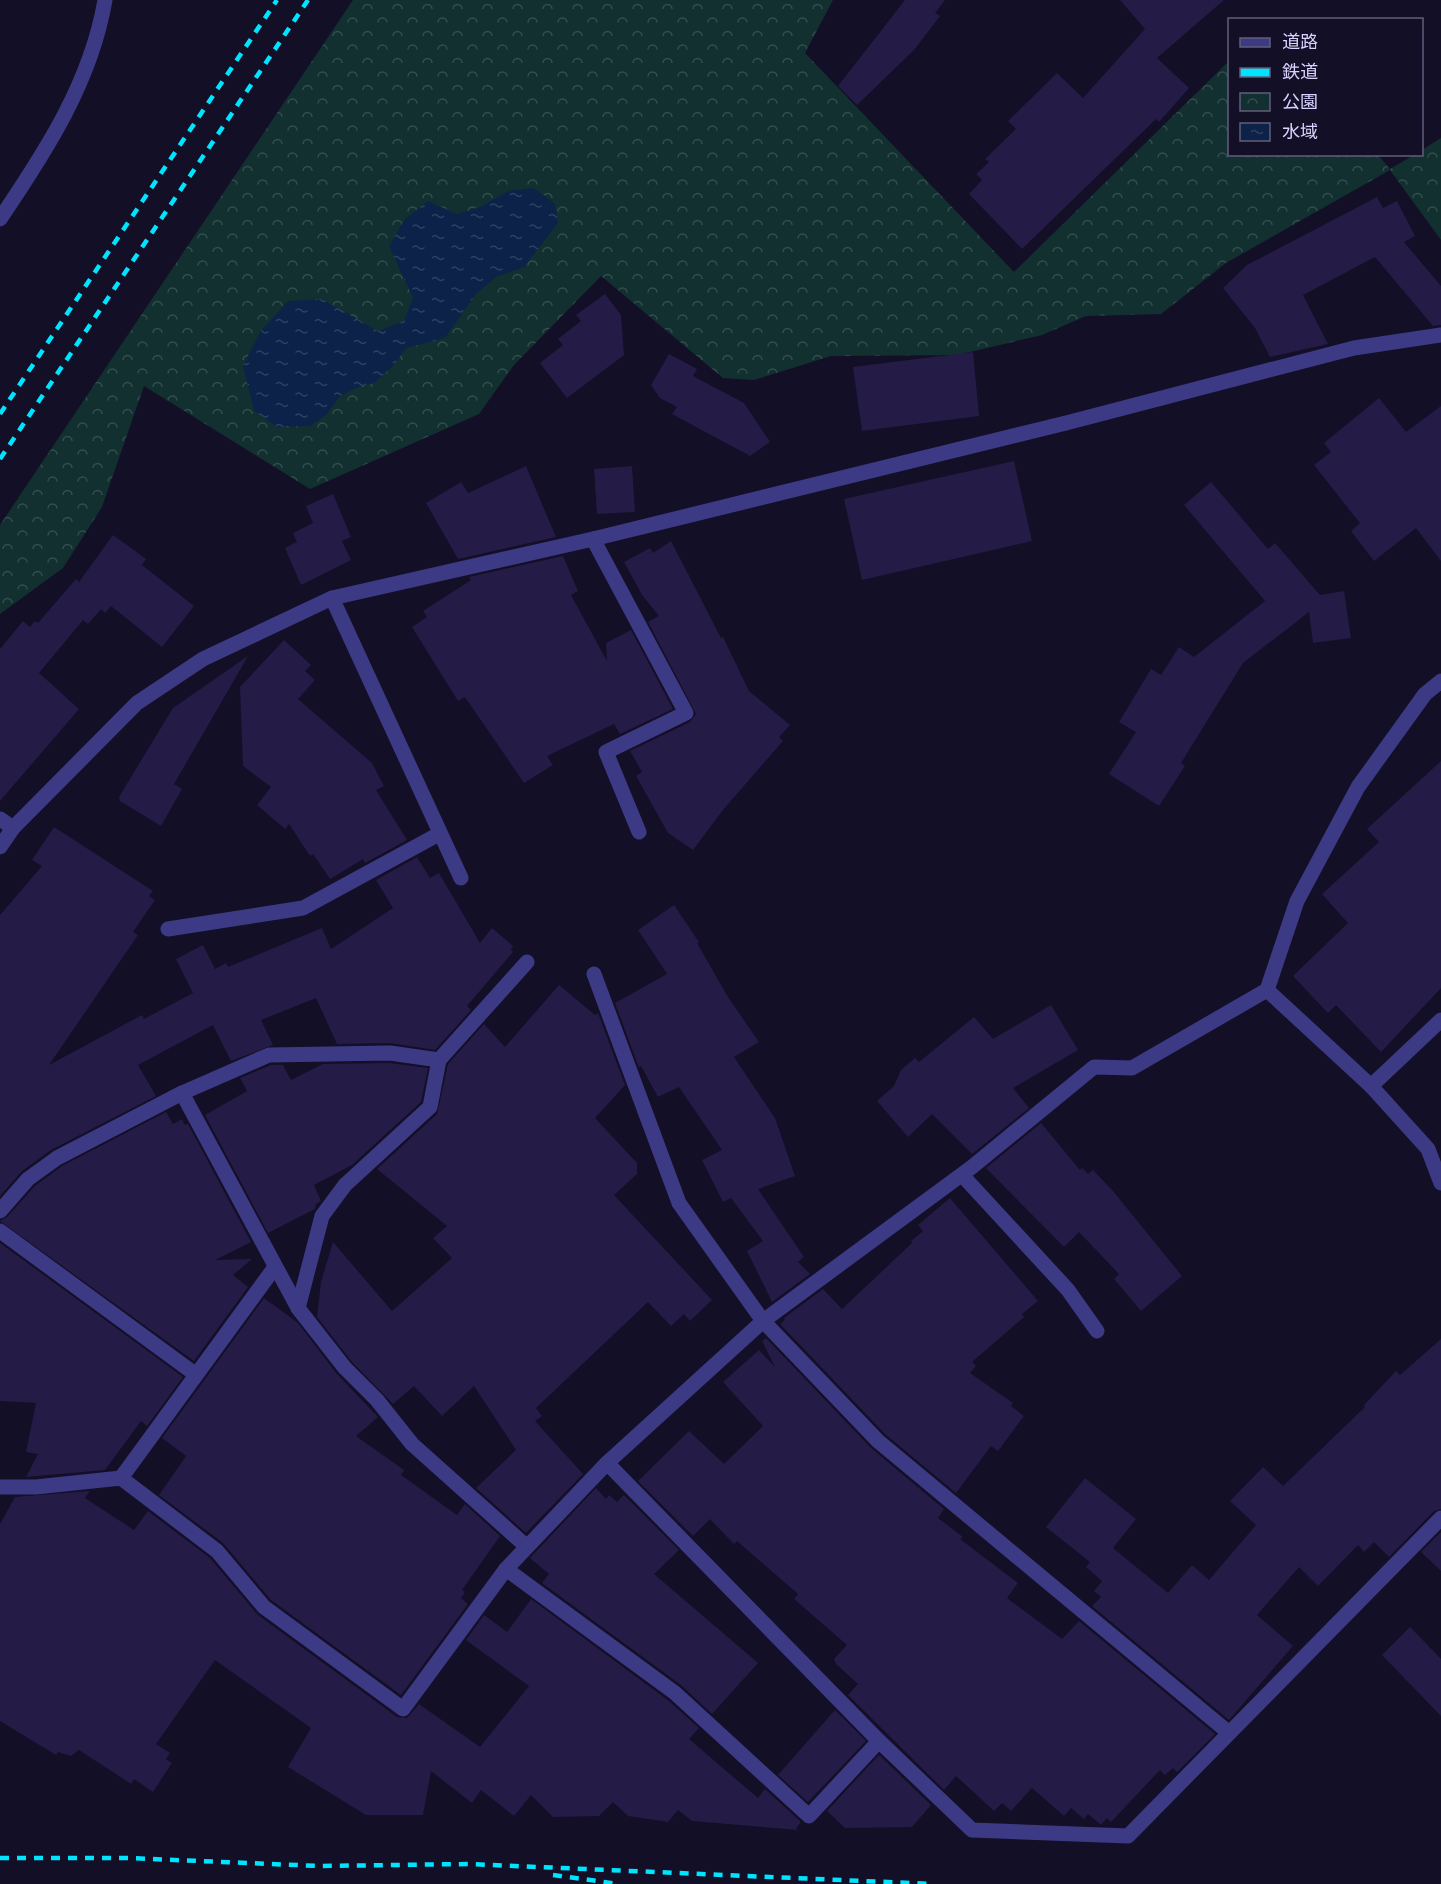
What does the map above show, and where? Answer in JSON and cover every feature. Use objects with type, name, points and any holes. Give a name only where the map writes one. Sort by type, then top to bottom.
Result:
[{"type":"street","points":[[0,219],[42,157],[76,94],[101,26],[105,0]]},
{"type":"street","points":[[0,848],[13,828],[137,704],[203,659],[332,598],[593,539],[1066,423],[1354,348],[1441,334]]},
{"type":"street","points":[[593,539],[686,713],[606,752],[639,832]]},
{"type":"street","points":[[332,598],[461,878]]},
{"type":"street","points":[[0,1487],[36,1487],[121,1478],[217,1551],[264,1607],[403,1709],[506,1569],[526,1546],[607,1463],[763,1321],[962,1175],[1094,1067],[1132,1068],[1268,990],[1297,900],[1358,787],[1425,694],[1441,681]]},
{"type":"street","points":[[0,819],[13,828]]},
{"type":"street","points":[[168,929],[303,908],[440,834]]},
{"type":"street","points":[[298,1308],[322,1216],[345,1185],[430,1107],[439,1060],[527,962]]},
{"type":"street","points":[[594,975],[680,1203],[763,1321],[878,1441],[1228,1732]]},
{"type":"street","points":[[1268,990],[1371,1086],[1428,1149],[1441,1184]]},
{"type":"street","points":[[1371,1086],[1441,1020]]},
{"type":"street","points":[[0,1211],[28,1179],[57,1158],[182,1093],[268,1055],[390,1053],[439,1060]]},
{"type":"street","points":[[182,1093],[298,1308],[345,1368],[377,1400],[411,1444],[526,1546]]},
{"type":"street","points":[[962,1175],[1068,1290],[1097,1331]]},
{"type":"street","points":[[0,1231],[195,1374]]},
{"type":"street","points":[[121,1478],[275,1267]]},
{"type":"street","points":[[607,1463],[879,1740],[972,1830],[1128,1836],[1441,1518]]},
{"type":"street","points":[[506,1569],[675,1693],[809,1816],[879,1740]]},
{"type":"green space","points":[[353,0],[833,0],[805,53],[1014,272],[1228,62],[1228,156],[1379,156],[1390,169],[1412,156],[1423,156],[1423,149],[1441,138],[1441,240],[1390,170],[1226,263],[1161,314],[1086,316],[1042,335],[957,355],[831,356],[754,380],[723,378],[601,276],[514,365],[479,414],[310,489],[144,386],[102,507],[63,568],[0,614],[0,525]]},
{"type":"water","points":[[534,188],[555,204],[558,223],[524,267],[496,277],[476,294],[445,338],[406,348],[393,366],[374,383],[358,387],[340,396],[326,415],[310,426],[277,427],[254,411],[243,366],[260,332],[288,301],[322,299],[378,331],[404,321],[413,298],[389,246],[405,219],[428,201],[457,214],[480,207],[508,191]]},
{"type":"building","points":[[905,0],[945,0],[935,13],[940,16],[914,50],[857,105],[838,86]]},
{"type":"building","points":[[1120,0],[1224,0],[1157,58],[1189,88],[1159,122],[1156,119],[1022,249],[969,194],[982,180],[976,174],[989,162],[985,159],[1016,129],[1008,121],[1057,73],[1083,98],[1145,29]]},
{"type":"building","points":[[1377,197],[1383,208],[1397,201],[1415,236],[1404,242],[1441,286],[1441,325],[1433,326],[1375,257],[1303,295],[1328,344],[1270,357],[1255,328],[1223,288],[1247,265]]},
{"type":"building","points":[[605,294],[621,315],[624,355],[567,398],[540,363],[563,345],[558,339],[581,321],[576,315]]},
{"type":"building","points":[[973,352],[979,416],[862,431],[853,367]]},
{"type":"building","points":[[669,354],[697,369],[693,376],[744,403],[770,442],[750,456],[672,414],[677,407],[660,398],[651,385]]},
{"type":"building","points":[[1379,398],[1406,432],[1441,406],[1441,561],[1416,528],[1374,561],[1351,531],[1360,523],[1314,465],[1331,452],[1324,443]]},
{"type":"building","points":[[1014,461],[1032,541],[862,580],[844,499]]},
{"type":"building","points":[[526,466],[556,537],[458,559],[426,503],[461,482],[468,493]]},
{"type":"building","points":[[632,466],[635,512],[597,514],[594,469]]},
{"type":"building","points":[[1211,482],[1268,549],[1275,543],[1320,595],[1344,591],[1351,638],[1313,643],[1309,612],[1243,663],[1181,763],[1185,766],[1159,806],[1109,774],[1136,732],[1119,722],[1151,669],[1161,675],[1179,647],[1194,657],[1265,601],[1184,505]]},
{"type":"building","points":[[333,494],[351,537],[342,541],[351,560],[301,585],[285,548],[297,542],[293,533],[313,523],[306,506]]},
{"type":"building","points":[[113,535],[146,559],[142,565],[194,606],[162,647],[111,606],[105,613],[101,609],[88,624],[83,620],[39,673],[79,709],[0,801],[0,649],[23,621],[30,627],[35,621],[38,623],[76,579],[79,582]]},
{"type":"building","points":[[671,541],[721,638],[723,637],[749,691],[790,725],[779,737],[783,741],[723,810],[693,850],[668,833],[636,776],[642,772],[630,751],[690,722],[696,714],[648,622],[659,616],[642,595],[624,562],[650,548],[653,553]]},
{"type":"building","points":[[563,556],[578,591],[571,595],[607,661],[606,643],[631,630],[673,709],[620,734],[614,724],[547,756],[553,765],[524,783],[465,697],[458,701],[412,627],[427,617],[423,611],[471,580],[469,577]]},
{"type":"building","points":[[284,640],[311,665],[305,671],[315,680],[298,699],[372,763],[384,786],[376,790],[407,840],[365,863],[363,859],[330,879],[313,854],[310,856],[289,824],[285,829],[257,805],[271,787],[243,766],[240,687]]},
{"type":"building","points":[[248,656],[174,784],[182,789],[161,826],[120,801],[119,797],[173,708]]},
{"type":"building","points":[[1441,761],[1441,988],[1381,1052],[1336,1005],[1328,1013],[1293,976],[1348,923],[1322,894],[1379,842],[1367,829]]},
{"type":"building","points":[[54,827],[153,891],[149,896],[155,900],[133,932],[138,935],[49,1065],[142,1015],[144,1019],[193,993],[176,959],[203,945],[215,969],[226,963],[228,967],[322,928],[331,949],[393,908],[376,880],[417,857],[430,878],[439,873],[480,943],[492,928],[513,946],[511,950],[513,952],[467,1006],[471,1010],[435,1050],[390,1043],[337,1044],[316,998],[261,1020],[273,1045],[231,1061],[213,1025],[138,1065],[156,1096],[51,1150],[22,1171],[0,1196],[0,915],[42,866],[32,860]]},
{"type":"building","points":[[674,905],[699,942],[697,943],[728,997],[759,1042],[734,1057],[775,1118],[795,1176],[758,1189],[804,1257],[798,1262],[810,1274],[772,1302],[747,1251],[763,1241],[731,1198],[723,1202],[702,1160],[722,1150],[679,1087],[658,1097],[641,1066],[639,1068],[615,1003],[667,974],[638,930]]},
{"type":"building","points":[[559,985],[595,1015],[598,1013],[625,1085],[595,1118],[637,1163],[637,1174],[614,1195],[712,1300],[690,1321],[684,1314],[671,1326],[648,1302],[536,1408],[542,1416],[535,1421],[583,1474],[526,1533],[476,1488],[516,1450],[474,1386],[442,1416],[414,1386],[393,1404],[352,1362],[317,1317],[321,1282],[333,1242],[392,1311],[452,1258],[433,1238],[447,1226],[377,1169],[437,1114],[448,1064],[484,1024],[505,1047]]},
{"type":"building","points":[[1051,1005],[1078,1050],[1013,1088],[1029,1108],[972,1154],[932,1114],[908,1137],[877,1101],[894,1086],[901,1070],[915,1058],[919,1062],[974,1017],[993,1039]]},
{"type":"building","points":[[389,1063],[428,1068],[421,1102],[352,1165],[314,1185],[321,1201],[316,1204],[315,1209],[268,1233],[205,1115],[247,1091],[240,1078],[271,1065],[283,1065],[291,1080],[323,1064]]},
{"type":"building","points":[[166,1112],[173,1124],[182,1119],[185,1125],[188,1124],[251,1242],[215,1260],[252,1259],[233,1275],[248,1287],[194,1361],[0,1221],[7,1217],[35,1186],[62,1166]]},
{"type":"building","points":[[1041,1123],[1080,1170],[1082,1168],[1088,1174],[1093,1170],[1113,1191],[1182,1276],[1141,1311],[1114,1279],[1119,1274],[1079,1232],[1064,1247],[986,1168]]},
{"type":"building","points":[[950,1198],[1038,1301],[1022,1314],[1024,1317],[972,1362],[976,1366],[970,1373],[1013,1403],[1011,1406],[1024,1416],[998,1451],[991,1446],[956,1493],[885,1434],[780,1324],[785,1320],[784,1318],[823,1289],[842,1309],[912,1243],[911,1241],[923,1231],[918,1225]]},
{"type":"building","points":[[0,1243],[183,1377],[147,1426],[141,1421],[105,1470],[26,1477],[38,1454],[26,1452],[36,1403],[0,1401]]},
{"type":"building","points":[[264,1298],[298,1323],[337,1374],[378,1417],[356,1436],[404,1470],[401,1475],[457,1515],[465,1504],[500,1536],[462,1590],[465,1592],[461,1598],[468,1604],[401,1695],[271,1600],[223,1543],[159,1495],[186,1456],[162,1438]]},
{"type":"building","points":[[766,1338],[871,1448],[944,1509],[938,1518],[963,1537],[960,1539],[1018,1583],[1007,1598],[1062,1639],[1079,1621],[1215,1734],[1177,1772],[1173,1768],[1165,1775],[1160,1770],[1111,1822],[1107,1818],[1101,1825],[1088,1814],[1084,1819],[1071,1808],[1064,1816],[1032,1788],[1011,1811],[1002,1803],[994,1811],[956,1776],[944,1790],[848,1695],[858,1684],[836,1664],[834,1659],[847,1645],[794,1599],[798,1594],[737,1541],[734,1544],[710,1519],[693,1536],[638,1481],[689,1431],[724,1464],[763,1426],[723,1382],[759,1350],[775,1367],[762,1341]]},
{"type":"building","points":[[1441,1339],[1441,1509],[1434,1511],[1389,1557],[1374,1542],[1364,1552],[1358,1545],[1318,1586],[1299,1567],[1257,1615],[1293,1646],[1229,1720],[1092,1606],[1101,1597],[1094,1591],[1102,1581],[1086,1567],[1090,1562],[1046,1527],[1085,1478],[1136,1519],[1113,1548],[1168,1593],[1192,1565],[1209,1580],[1256,1525],[1230,1501],[1263,1467],[1283,1486],[1365,1407],[1364,1405],[1396,1371],[1400,1375]]},
{"type":"building","points":[[596,1488],[606,1499],[609,1495],[617,1502],[624,1495],[679,1550],[654,1574],[758,1663],[712,1714],[681,1685],[542,1583],[549,1574],[530,1558]]},
{"type":"building","points":[[90,1491],[85,1498],[134,1530],[148,1511],[210,1558],[258,1615],[397,1717],[407,1718],[419,1704],[480,1747],[529,1686],[466,1640],[484,1615],[507,1632],[531,1599],[669,1701],[699,1728],[689,1739],[758,1798],[765,1789],[801,1822],[796,1828],[798,1830],[692,1821],[678,1810],[668,1822],[628,1816],[613,1802],[599,1816],[553,1817],[531,1795],[514,1816],[481,1790],[472,1803],[431,1771],[423,1815],[366,1815],[288,1767],[311,1728],[215,1660],[156,1744],[170,1753],[166,1759],[172,1763],[153,1792],[134,1779],[131,1784],[79,1750],[71,1756],[58,1752],[56,1755],[0,1721],[0,1524],[15,1497]]},
{"type":"building","points":[[1441,1532],[1441,1571],[1421,1552]]},
{"type":"building","points":[[1410,1627],[1441,1659],[1441,1716],[1382,1655]]},
{"type":"building","points":[[835,1710],[866,1741],[808,1802],[778,1775]]},
{"type":"building","points":[[879,1755],[931,1805],[912,1827],[845,1828],[827,1811]]},
{"type":"railway","points":[[0,414],[277,0]]},
{"type":"railway","points":[[0,459],[308,0]]},
{"type":"railway","points":[[0,1858],[128,1858],[319,1866],[469,1864],[933,1884]]},
{"type":"railway","points":[[553,1875],[619,1884]]}]
